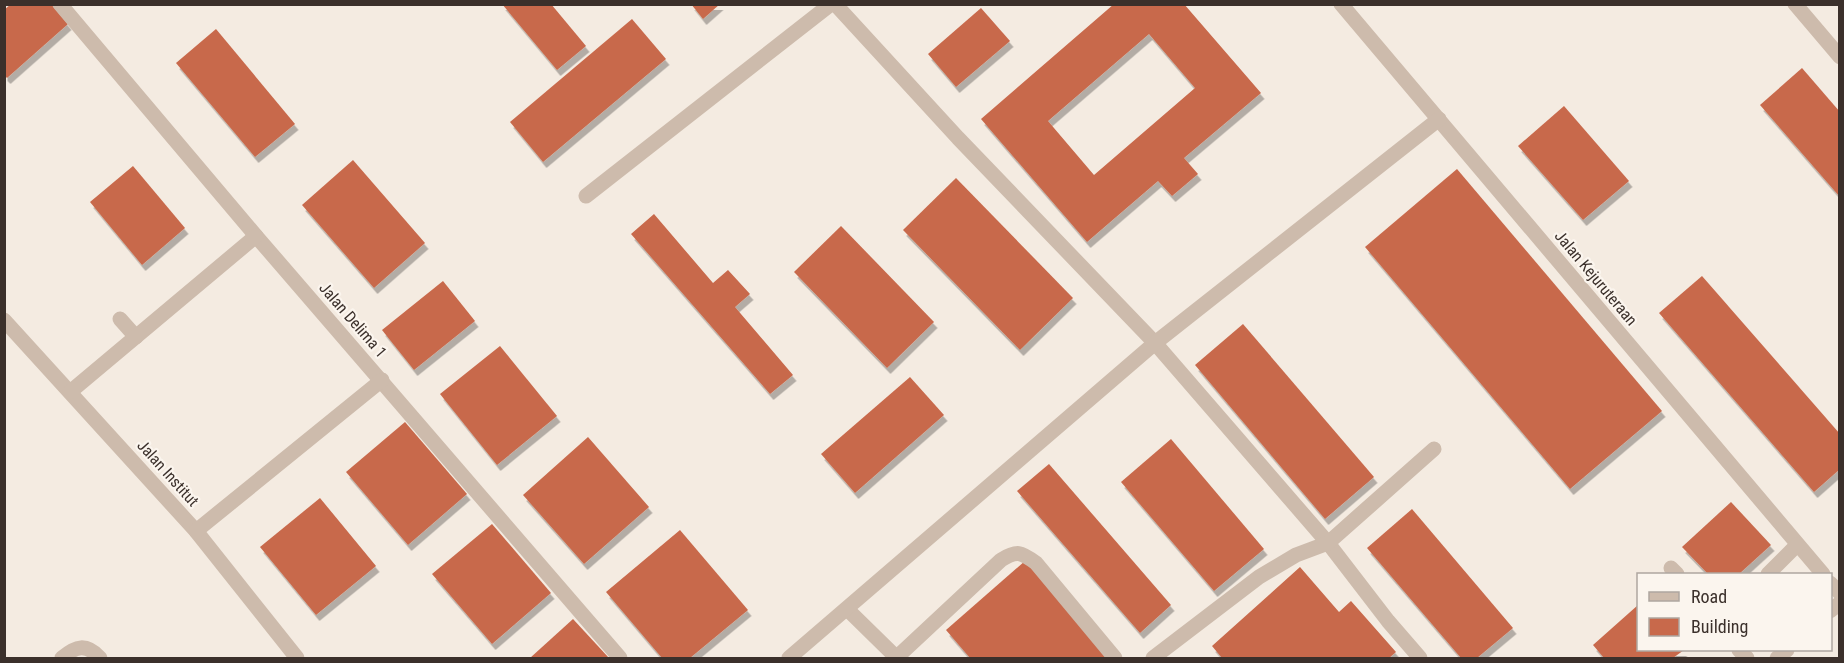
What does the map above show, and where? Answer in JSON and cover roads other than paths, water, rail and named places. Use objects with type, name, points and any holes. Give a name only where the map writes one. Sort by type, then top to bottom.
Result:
[{"type":"street","name":"Jalan Delima 1","points":[[60,4],[256,236],[620,658]]},
{"type":"street","points":[[586,196],[833,4],[1155,344],[1328,543],[1388,621],[1420,658]]},
{"type":"street","name":"Jalan Kejuruteraan","points":[[1341,4],[1822,573]]},
{"type":"street","points":[[1795,4],[1839,57]]},
{"type":"street","points":[[789,658],[1155,344],[1439,119]]},
{"type":"street","points":[[70,392],[256,236]]},
{"type":"street","points":[[120,319],[136,337]]},
{"type":"street","name":"Jalan Institut","points":[[4,320],[196,531],[290,656]]},
{"type":"street","points":[[196,531],[382,381]]},
{"type":"street","points":[[1153,658],[1259,577],[1296,555],[1328,543],[1434,449]]},
{"type":"street","points":[[1769,573],[1797,545]]},
{"type":"street","points":[[848,609],[897,658],[1001,560],[1012,553],[1023,554],[1036,563],[1115,658]]},
{"type":"street","points":[[62,658],[70,651],[87,648],[100,658]]}]
